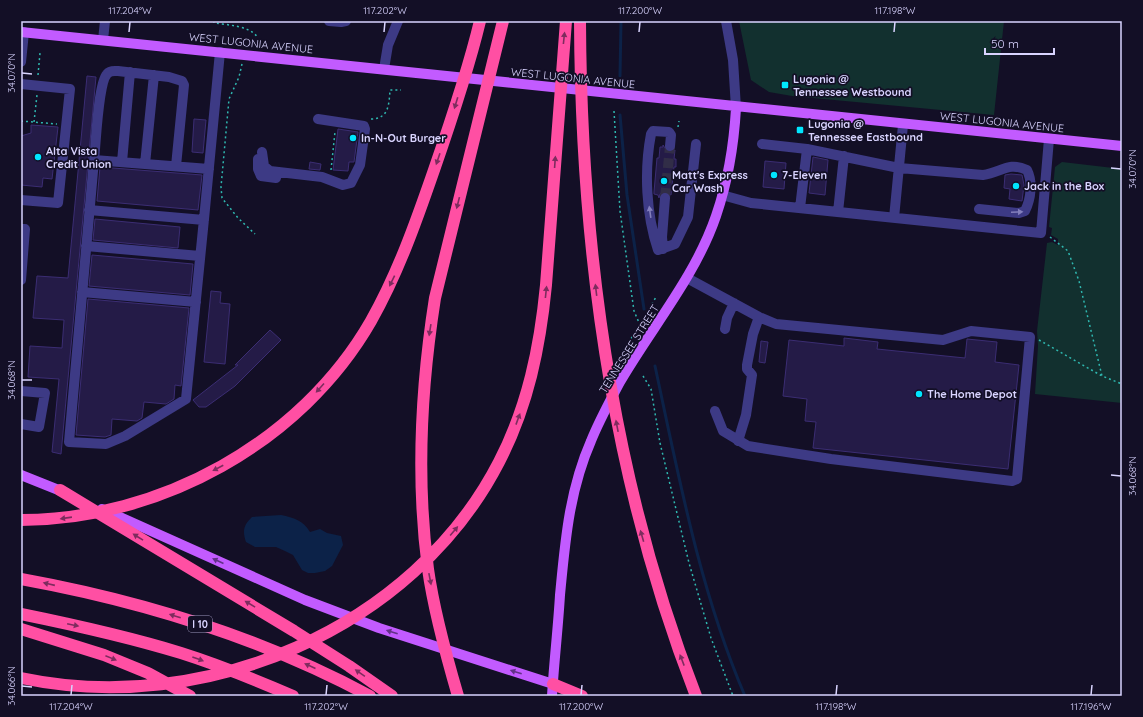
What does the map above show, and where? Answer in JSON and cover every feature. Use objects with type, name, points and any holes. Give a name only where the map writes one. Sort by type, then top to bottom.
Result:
[{"type":"highway","points":[[22,520],[56,519],[125,507],[158,496],[195,480],[225,464],[274,431],[317,392],[346,358],[370,322],[392,280],[410,237],[450,123],[476,39],[480,21]]},
{"type":"highway","points":[[458,696],[446,654],[428,570],[421,470],[425,380],[428,340],[435,298],[503,21]]},
{"type":"highway","points":[[21,678],[71,687],[114,690],[184,685],[220,677],[254,667],[293,653],[326,637],[386,597],[440,548],[463,520],[499,462],[515,428],[535,367],[542,326],[562,54],[566,21]]},
{"type":"highway","points":[[580,21],[582,117],[590,234],[600,328],[625,464],[638,523],[654,580],[675,643],[696,696]]},
{"type":"highway","points":[[60,490],[294,631],[392,696]]},
{"type":"highway","name":"I 10","points":[[21,579],[83,592],[166,613],[218,630],[300,662],[370,696]]},
{"type":"highway","points":[[21,614],[105,632],[182,653],[293,696]]},
{"type":"highway","points":[[21,629],[104,655],[148,673],[190,696]]},
{"type":"highway","points":[[553,690],[582,696]]},
{"type":"main road","name":"WEST LUGONIA AVENUE","points":[[22,32],[244,54],[736,108],[1122,146]]},
{"type":"main road","name":"TENNESSEE STREET","points":[[553,690],[565,542],[569,513],[582,462],[604,413],[621,382],[687,278],[707,237],[716,216],[722,195],[734,135],[736,108]]},
{"type":"main road","points":[[21,475],[60,490],[305,600],[553,690]]},
{"type":"street","points":[[103,40],[105,21]]},
{"type":"street","points":[[329,21],[346,21]]},
{"type":"street","points":[[384,69],[388,45],[398,21]]},
{"type":"street","name":"TENNESSEE STREET","points":[[726,21],[733,60],[736,108]]},
{"type":"street","points":[[21,62],[22,32]]},
{"type":"street","points":[[176,166],[184,84],[178,78],[111,71],[104,78],[101,86],[69,442],[106,444],[125,436],[186,399],[220,52]]},
{"type":"street","points":[[122,162],[130,72]]},
{"type":"street","points":[[145,164],[154,75]]},
{"type":"street","points":[[21,84],[70,89],[58,203],[21,200]]},
{"type":"street","points":[[318,119],[360,124],[365,129],[362,158],[356,177],[348,185],[337,184],[261,176],[258,169],[258,159],[262,152],[264,166],[270,171],[322,177],[337,184]]},
{"type":"street","points":[[894,218],[903,125]]},
{"type":"street","points":[[660,249],[654,239],[647,186],[651,134],[653,131],[669,132],[671,135],[670,146]]},
{"type":"street","points":[[722,195],[751,203],[1041,233],[1049,139]]},
{"type":"street","points":[[660,249],[675,244],[688,217],[696,144]]},
{"type":"street","points":[[762,144],[807,149],[899,168],[983,175],[990,174],[1009,166],[1027,170],[1031,178],[1028,205],[1025,211],[1019,213],[979,209]]},
{"type":"street","points":[[800,208],[807,149]]},
{"type":"street","points":[[838,212],[844,156]]},
{"type":"street","points":[[94,160],[209,169]]},
{"type":"street","points":[[660,249],[665,198]]},
{"type":"street","points":[[89,210],[204,220]]},
{"type":"street","points":[[21,229],[25,229],[21,280]]},
{"type":"street","points":[[86,246],[200,256]]},
{"type":"street","points":[[687,278],[759,317],[776,324],[943,340],[971,331],[1030,337],[1017,479],[1012,481],[831,459],[748,446],[723,431],[715,412]]},
{"type":"street","points":[[82,292],[196,302]]},
{"type":"street","points":[[725,329],[727,318],[734,303]]},
{"type":"street","points":[[738,441],[746,415],[752,375],[747,369],[747,365],[753,334],[759,317]]},
{"type":"street","points":[[21,391],[45,393],[39,427],[21,424]]},
{"type":"path","points":[[213,21],[215,23],[248,30],[258,38]]},
{"type":"path","points":[[244,54],[239,77],[229,99],[221,187],[222,198],[238,218],[255,234]]},
{"type":"path","points":[[614,111],[620,211],[634,311],[640,326]]},
{"type":"path","points":[[21,121],[57,124]]},
{"type":"path","points":[[1041,233],[1055,240],[1068,251],[1079,281],[1102,376]]},
{"type":"path","points":[[623,351],[640,326],[656,297]]},
{"type":"path","points":[[1030,337],[1041,341],[1102,376],[1122,384]]},
{"type":"path","points":[[642,376],[651,389],[662,450],[691,571],[711,638],[734,696]]},
{"type":"green space","points":[[739,21],[1004,21],[994,115],[792,96],[769,92],[751,80]]},
{"type":"green space","points":[[1062,162],[1122,169],[1122,403],[1035,394],[1038,346],[1037,331],[1047,243],[1052,242],[1058,245],[1058,239],[1051,235],[1052,228],[1049,227],[1055,167]]},
{"type":"water","points":[[281,515],[298,520],[310,532],[320,529],[327,533],[341,536],[343,545],[332,566],[325,571],[308,573],[302,570],[293,555],[285,551],[276,547],[255,547],[246,542],[244,528],[252,517]]},
{"type":"building","points":[[87,76],[96,77],[61,454],[52,452],[59,379],[28,377],[30,346],[62,348],[64,320],[33,318],[37,276],[68,278]]},
{"type":"building","points":[[194,119],[206,120],[203,153],[192,152]]},
{"type":"building","name":"Alta Vista Credit Union","points":[[31,125],[58,127],[52,179],[43,178],[42,187],[21,185],[21,136],[31,133]]},
{"type":"building","points":[[338,129],[358,132],[354,162],[349,162],[348,171],[333,170]]},
{"type":"building","name":"Matt's Express Car Wash","points":[[663,145],[667,151],[672,152],[675,150],[674,159],[676,159],[676,167],[674,167],[671,195],[665,192],[660,194],[659,198],[658,195],[654,194],[654,192],[657,158],[659,158],[660,147],[663,147]]},
{"type":"building","name":"7-Eleven","points":[[813,157],[828,160],[825,195],[809,193]]},
{"type":"building","name":"7-Eleven","points":[[765,161],[786,163],[784,189],[763,187]]},
{"type":"building","points":[[310,162],[321,164],[320,170],[309,169]]},
{"type":"building","points":[[100,167],[202,175],[198,210],[97,201]]},
{"type":"building","name":"Jack in the Box","points":[[1005,175],[1022,175],[1024,185],[1022,201],[1009,199],[1010,189],[1004,188]]},
{"type":"building","points":[[95,219],[180,227],[178,248],[93,240]]},
{"type":"building","points":[[92,255],[193,264],[190,295],[89,286]]},
{"type":"building","points":[[211,291],[221,292],[220,303],[230,304],[225,364],[204,362]]},
{"type":"building","points":[[88,299],[189,308],[181,386],[175,385],[174,399],[166,404],[144,402],[142,418],[137,421],[112,419],[111,435],[105,437],[76,435]]},
{"type":"building","points":[[270,330],[281,340],[235,386],[206,407],[199,407],[193,400],[238,365],[235,365]]},
{"type":"building","name":"The Home Depot","points":[[844,338],[878,342],[877,349],[965,358],[967,339],[997,342],[995,362],[1019,365],[1008,469],[813,448],[816,422],[805,421],[807,399],[783,396],[789,340],[844,346]]},
{"type":"building","points":[[761,341],[768,342],[765,363],[759,362]]},
{"type":"waterway","points":[[620,76],[621,21]]},
{"type":"waterway","points":[[620,115],[627,195],[644,309]]},
{"type":"waterway","points":[[655,366],[682,492],[703,575],[715,616],[745,696]]},
{"type":"tunnel","points":[[665,198],[670,146]]},
{"type":"place","name":"Lugonia @ Tennessee Westbound","points":[[785,85]]},
{"type":"place","name":"Lugonia @ Tennessee Eastbound","points":[[800,130]]},
{"type":"place","name":"In-N-Out Burger","points":[[353,138]]},
{"type":"place","name":"Alta Vista Credit Union","points":[[38,157]]},
{"type":"place","name":"7-Eleven","points":[[774,175]]},
{"type":"place","name":"Matt's Express Car Wash","points":[[664,181]]},
{"type":"place","name":"Jack in the Box","points":[[1016,186]]},
{"type":"place","name":"The Home Depot","points":[[919,394]]}]
